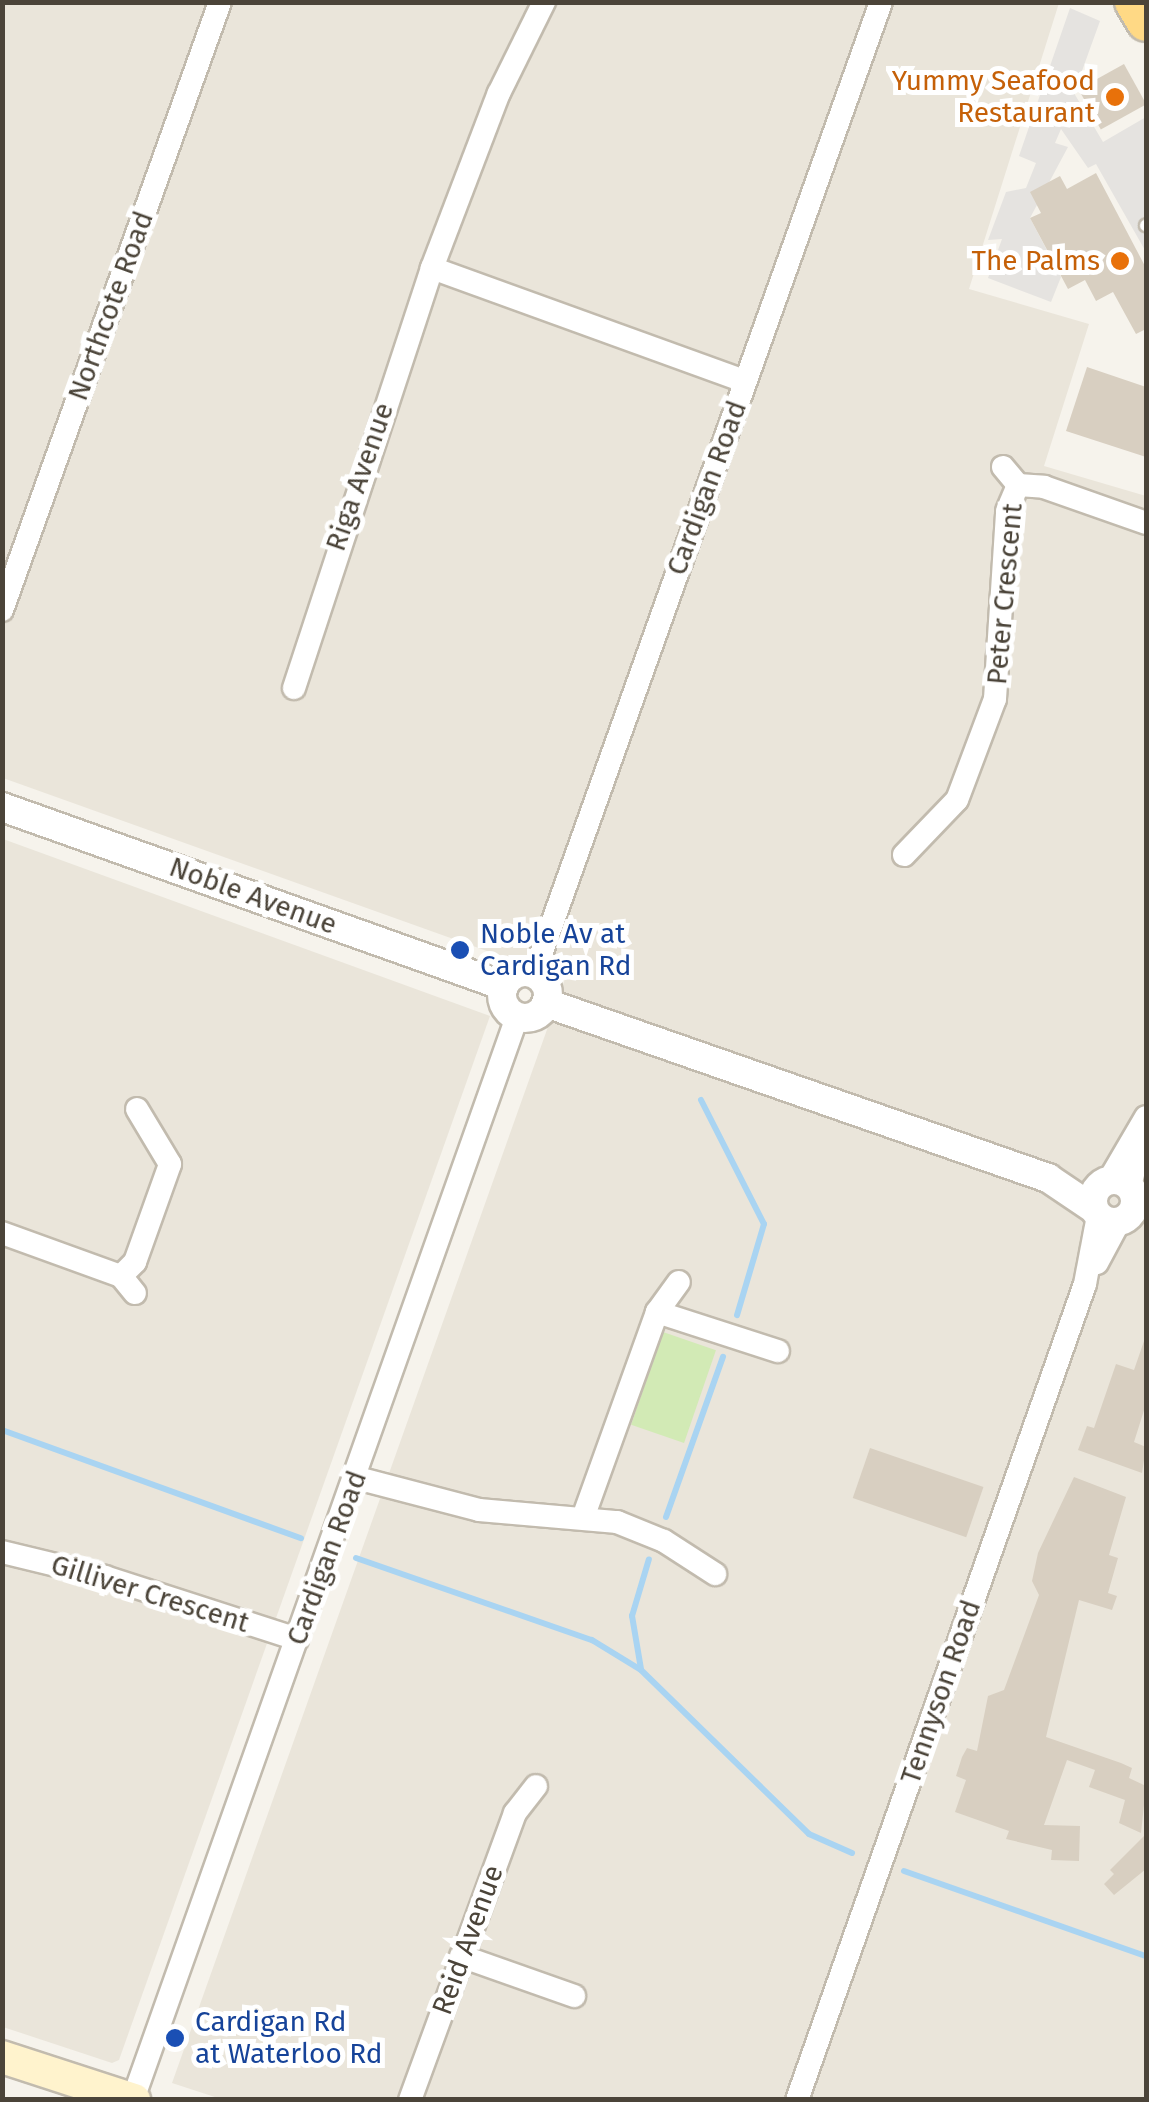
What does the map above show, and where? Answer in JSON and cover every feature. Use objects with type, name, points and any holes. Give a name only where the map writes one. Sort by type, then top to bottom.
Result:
[{"type":"highway","points":[[1134,2],[1146,22]]},
{"type":"main road","points":[[2,2057],[55,2088],[134,2099]]},
{"type":"street","name":"Northcote Road","points":[[2,610],[220,2]]},
{"type":"street","name":"Riga Avenue","points":[[294,688],[432,268],[499,93],[544,2]]},
{"type":"street","name":"Cardigan Road","points":[[534,974],[881,2]]},
{"type":"street","points":[[432,268],[745,381]]},
{"type":"street","name":"Peter Crescent","points":[[904,855],[957,800],[995,699],[1010,476],[1146,522]]},
{"type":"street","name":"Noble Avenue","points":[[2,807],[504,986]]},
{"type":"street","points":[[517,974],[534,974],[545,986],[546,1002],[534,1016],[517,1017],[504,1004],[504,986],[517,974]]},
{"type":"street","points":[[546,1002],[1121,1203]]},
{"type":"street","name":"Cardigan Road","points":[[134,2099],[517,1017]]},
{"type":"street","points":[[2,1233],[128,1284],[170,1164],[138,1109]]},
{"type":"street","name":"Tennyson Road","points":[[797,2100],[1086,1284],[1121,1203],[1146,1119]]},
{"type":"street","points":[[584,1515],[657,1312],[679,1282]]},
{"type":"street","points":[[657,1312],[778,1351]]},
{"type":"street","points":[[356,1478],[479,1510],[584,1515],[664,1541],[715,1574]]},
{"type":"street","name":"Gilliver Crescent","points":[[2,1552],[106,1577],[296,1639]]},
{"type":"street","name":"Reid Avenue","points":[[410,2100],[515,1813],[536,1786]]},
{"type":"street","points":[[461,1956],[574,1996]]},
{"type":"shaded area","points":[[3,3],[1059,3],[969,289],[1089,324],[1044,466],[1146,496],[1146,2099],[224,2100],[172,2083],[565,979],[3,778]]},
{"type":"shaded area","points":[[1070,8],[1100,21],[1074,93],[1103,142],[1146,117],[1146,252],[1096,164],[1088,168],[1061,129],[1055,143],[1068,147],[1030,218],[1061,277],[1051,302],[988,278],[1002,239],[988,240],[1006,192],[1026,188],[1036,163],[1019,156]]},
{"type":"shaded area","points":[[3,839],[490,1016],[119,2060],[112,2063],[3,2027]]},
{"type":"green space","points":[[663,1332],[716,1350],[684,1443],[631,1425]]},
{"type":"building","points":[[1124,64],[1146,104],[1101,129],[1079,89]]},
{"type":"building","points":[[1096,173],[1146,268],[1146,329],[1136,334],[1113,292],[1096,301],[1085,280],[1068,289],[1030,218],[1041,213],[1030,192],[1060,176],[1067,189]]},
{"type":"building","points":[[1087,367],[1146,387],[1146,457],[1066,431]]},
{"type":"building","points":[[1144,1341],[1146,1404],[1134,1442],[1146,1447],[1142,1473],[1078,1450],[1087,1426],[1094,1428],[1116,1364],[1134,1370]]},
{"type":"building","points":[[870,1448],[983,1487],[966,1537],[853,1498]]},
{"type":"building","points":[[1074,1477],[1126,1497],[1109,1555],[1118,1558],[1108,1593],[1117,1596],[1112,1610],[1079,1600],[1046,1737],[1132,1768],[1129,1778],[1146,1786],[1141,1833],[1119,1823],[1125,1800],[1089,1787],[1095,1770],[1067,1760],[1044,1825],[1080,1826],[1079,1861],[1051,1860],[1052,1850],[1006,1839],[1009,1831],[955,1812],[966,1780],[956,1776],[962,1757],[967,1748],[977,1751],[988,1696],[1004,1690],[1039,1595],[1032,1581],[1038,1553]]},
{"type":"building","points":[[1146,1834],[1146,1869],[1114,1895],[1104,1884],[1114,1874],[1110,1870]]},
{"type":"waterway","points":[[701,1100],[764,1224],[737,1315]]},
{"type":"waterway","points":[[666,1517],[723,1357]]},
{"type":"waterway","points":[[2,1430],[301,1538]]},
{"type":"waterway","points":[[356,1558],[592,1640],[641,1670],[809,1834],[852,1853]]},
{"type":"waterway","points":[[641,1669],[632,1616],[649,1559]]},
{"type":"waterway","points":[[904,1871],[1146,1956]]},
{"type":"place","name":"Yummy Seafood Restaurant","points":[[1115,97]]},
{"type":"place","name":"The Palms","points":[[1120,261]]},
{"type":"place","name":"Noble Av at Cardigan Rd","points":[[460,950]]},
{"type":"place","name":"Cardigan Rd at Waterloo Rd","points":[[175,2038]]}]
